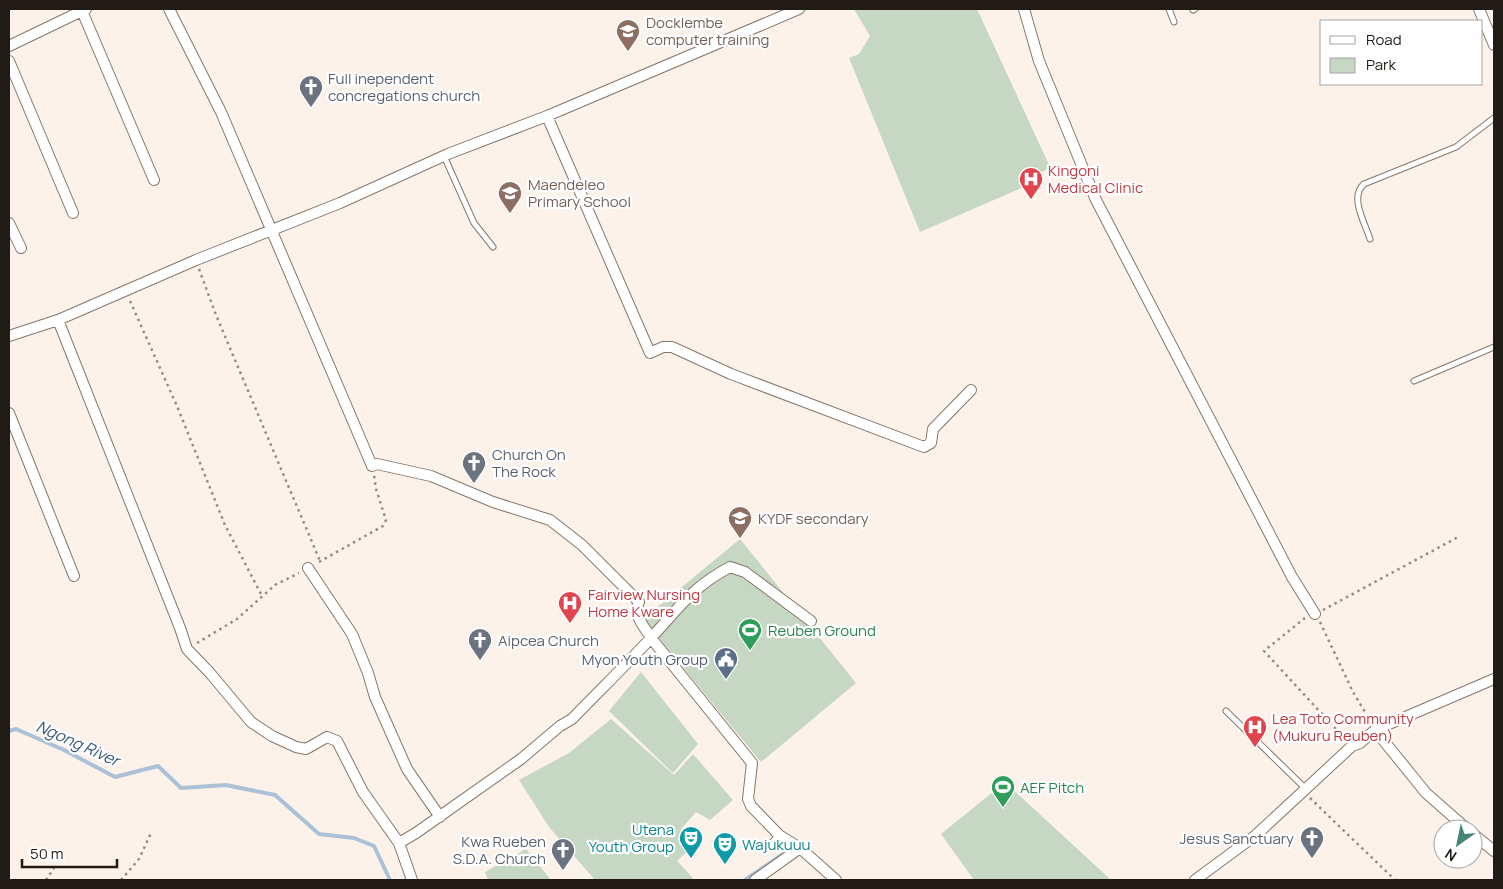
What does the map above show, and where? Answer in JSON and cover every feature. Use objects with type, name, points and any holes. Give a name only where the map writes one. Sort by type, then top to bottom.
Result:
[{"type":"street","points":[[169,9],[221,112],[372,466],[377,464],[430,476],[493,502],[550,520],[582,546],[639,602],[636,607],[637,615],[652,638],[752,763],[748,801],[779,835],[800,848],[836,880]]},
{"type":"street","points":[[9,336],[58,320],[196,260],[340,202],[444,156],[547,116],[799,9]]},
{"type":"street","points":[[1024,9],[1039,61],[1096,200],[1292,577],[1316,614]]},
{"type":"street","points":[[1479,9],[1494,45]]},
{"type":"street","points":[[9,46],[84,10],[154,180]]},
{"type":"street","points":[[9,61],[73,212]]},
{"type":"street","points":[[547,116],[650,353],[662,347],[672,347],[731,374],[924,447],[931,443],[933,429],[970,390]]},
{"type":"street","points":[[9,223],[21,248]]},
{"type":"street","points":[[58,320],[187,649],[210,672],[249,721],[272,736],[296,747],[306,749],[327,737],[337,741],[362,792],[399,843],[412,880]]},
{"type":"street","points":[[9,413],[74,576]]},
{"type":"street","points":[[399,843],[440,817],[572,719],[652,638],[677,607],[709,578],[730,567],[745,572],[811,620]]},
{"type":"street","points":[[308,568],[352,634],[368,673],[375,697],[407,769],[440,817]]},
{"type":"street","points":[[1195,880],[1256,835],[1352,746],[1360,743],[1375,730],[1494,679]]},
{"type":"street","points":[[1375,730],[1426,793],[1456,819]]},
{"type":"street","points":[[1483,842],[1494,850]]},
{"type":"street","points":[[755,880],[800,848]]},
{"type":"lane","points":[[1169,9],[1174,22]]},
{"type":"lane","points":[[1370,239],[1358,205],[1357,195],[1359,188],[1364,184],[1456,147],[1494,118]]},
{"type":"lane","points":[[444,156],[474,223],[493,247]]},
{"type":"lane","points":[[1414,381],[1494,347]]},
{"type":"lane","points":[[1226,711],[1305,791]]},
{"type":"lane","points":[[770,844],[779,835]]},
{"type":"path","points":[[196,260],[216,315],[320,561]]},
{"type":"path","points":[[126,290],[177,406],[225,525],[262,596]]},
{"type":"path","points":[[1352,746],[1264,651],[1302,619],[1316,614],[1460,536]]},
{"type":"path","points":[[1316,614],[1375,730]]},
{"type":"path","points":[[1305,791],[1395,880]]},
{"type":"path","points":[[121,880],[139,859],[151,833]]},
{"type":"path","points":[[46,880],[54,868]]},
{"type":"green space","points":[[854,9],[977,9],[1050,167],[1034,177],[1035,182],[920,232],[849,58],[859,54],[870,36]]},
{"type":"green space","name":"Reuben Ground","points":[[740,539],[856,683],[761,762],[643,619]]},
{"type":"green space","points":[[641,672],[698,744],[673,773],[609,711]]},
{"type":"green space","points":[[611,719],[674,775],[693,754],[733,800],[710,820],[696,812],[681,829],[695,844],[677,861],[693,878],[691,880],[595,880],[549,827],[519,780],[569,753]]},
{"type":"green space","name":"AEF Pitch","points":[[1005,782],[1111,880],[974,880],[941,834]]},
{"type":"green space","points":[[526,849],[551,880],[488,880],[485,872]]},
{"type":"waterway","name":"Ngong River","points":[[9,731],[16,729],[64,750],[115,777],[158,766],[181,788],[226,785],[275,795],[319,834],[354,838],[374,846],[390,880]]},
{"type":"waterway","points":[[745,880],[783,854]]},
{"type":"place","name":"Docklembe computer training","points":[[628,52]]},
{"type":"place","name":"Full inependent concregations church","points":[[311,108]]},
{"type":"place","name":"Kingoni Medical Clinic","points":[[1031,200]]},
{"type":"place","name":"Maendeleo Primary School","points":[[510,214]]},
{"type":"place","name":"Church On The Rock","points":[[474,484]]},
{"type":"place","name":"KYDF secondary","points":[[740,539]]},
{"type":"place","name":"Fairview Nursing Home Kware","points":[[570,624]]},
{"type":"place","name":"Reuben Ground","points":[[750,651]]},
{"type":"place","name":"Aipcea Church","points":[[480,661]]},
{"type":"place","name":"Myon Youth Group","points":[[726,680]]},
{"type":"place","name":"Lea Toto Community (Mukuru Reuben)","points":[[1255,748]]},
{"type":"place","name":"AEF Pitch","points":[[1003,808]]},
{"type":"place","name":"Utena Youth Group","points":[[691,859]]},
{"type":"place","name":"Jesus Sanctuary","points":[[1312,859]]},
{"type":"place","name":"Wajukuuu","points":[[725,865]]},
{"type":"place","name":"Kwa Rueben S.D.A. Church","points":[[563,871]]}]
